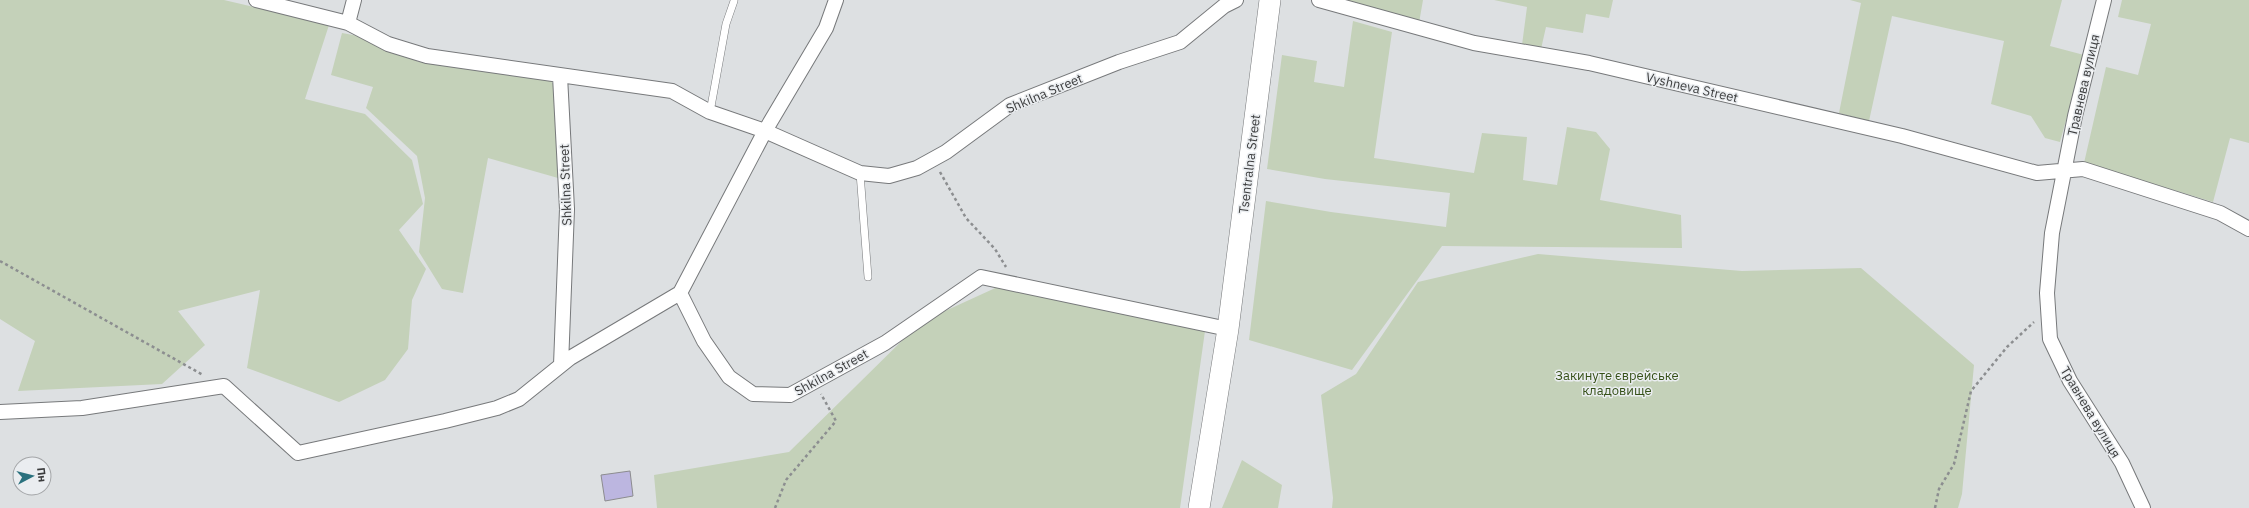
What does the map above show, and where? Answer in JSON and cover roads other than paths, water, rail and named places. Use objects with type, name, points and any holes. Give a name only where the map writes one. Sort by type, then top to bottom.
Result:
[{"type":"main road","name":"Tsentralna Street","points":[[1198,508],[1228,329],[1270,0]]},
{"type":"street","name":"Shkilna Street","points":[[256,0],[348,23],[388,44],[427,56],[560,76],[672,90],[710,112],[765,131],[860,173],[889,176],[917,168],[933,159],[1010,105],[1119,62],[1180,42],[1224,6],[1236,0]]},
{"type":"street","points":[[348,23],[354,0]]},
{"type":"street","points":[[0,412],[82,408],[224,386],[298,453],[498,408],[519,400],[570,358],[680,293],[765,131],[826,28],[836,0]]},
{"type":"street","name":"Vyshneva Street","points":[[1319,0],[1474,43],[1589,63],[1902,136],[2037,172],[2064,170]]},
{"type":"street","name":"Травнева вулиця","points":[[2104,0],[2075,116],[2052,233],[2047,293],[2050,339],[2070,381],[2122,463],[2143,508]]},
{"type":"street","name":"Shkilna Street","points":[[560,76],[567,209],[562,365]]},
{"type":"street","points":[[2064,170],[2083,169],[2220,213],[2249,229]]},
{"type":"street","name":"Shkilna Street","points":[[680,293],[704,341],[729,377],[753,394],[790,395],[885,343],[981,277],[1228,329]]},
{"type":"lane","points":[[710,112],[726,24],[734,1]]},
{"type":"lane","points":[[860,173],[868,277]]},
{"type":"park label","name":"Закинуте єврейське кладовище","points":[[1617,382]]}]
